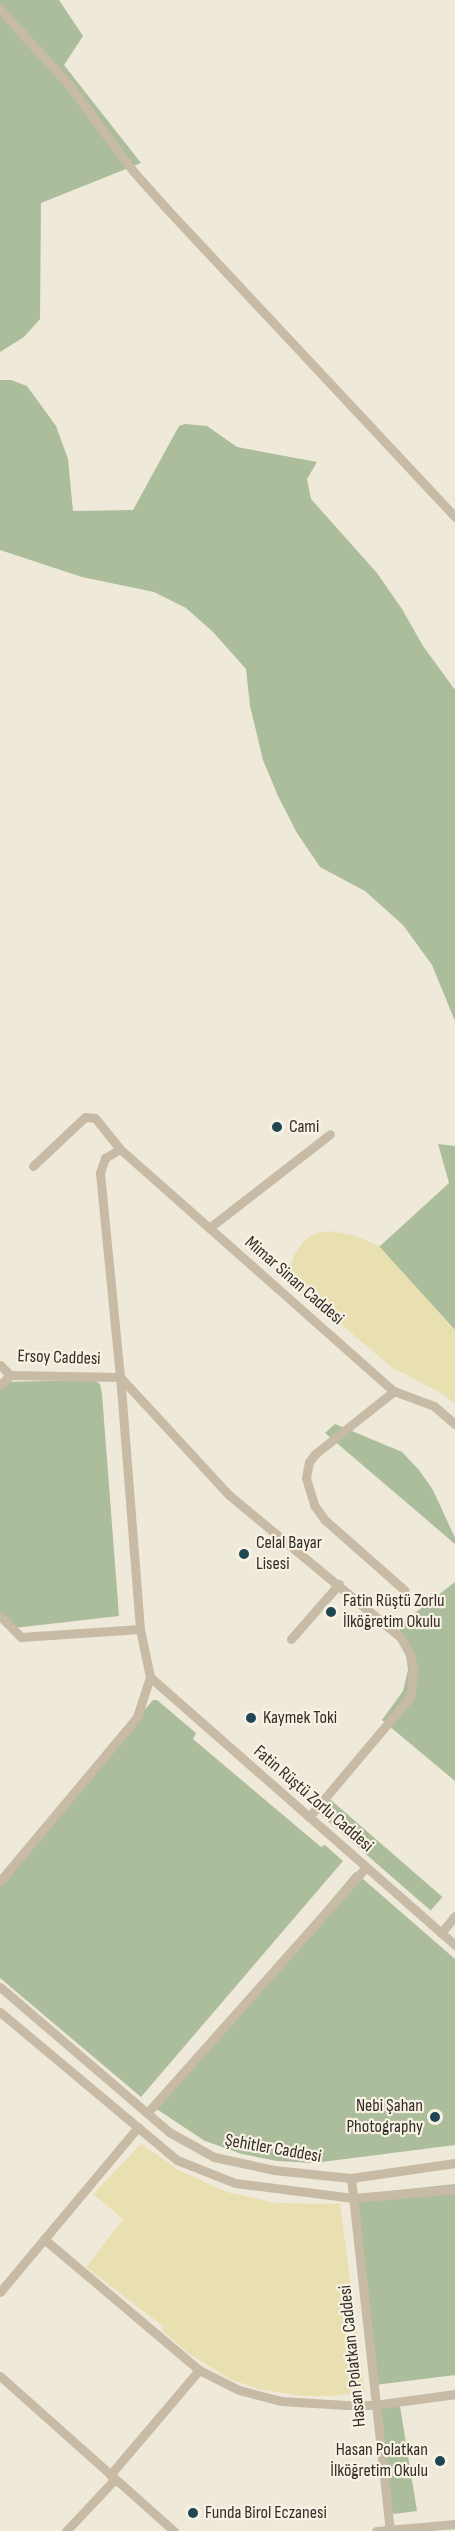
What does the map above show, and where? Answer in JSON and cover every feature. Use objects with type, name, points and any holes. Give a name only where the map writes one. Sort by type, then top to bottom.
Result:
[{"type":"street","points":[[0,9],[69,85],[133,171],[166,208],[455,517]]},
{"type":"street","name":"Mimar Sinan Caddesi","points":[[33,1166],[88,1116],[97,1119],[120,1149],[394,1391],[434,1406],[455,1424]]},
{"type":"street","points":[[208,1228],[330,1134]]},
{"type":"street","points":[[0,1881],[137,1717],[150,1677],[140,1629],[120,1377],[100,1173],[105,1158],[120,1149]]},
{"type":"street","name":"Ersoy Caddesi","points":[[0,1365],[10,1375],[120,1377]]},
{"type":"street","points":[[0,1385],[10,1375]]},
{"type":"street","points":[[120,1377],[143,1398],[229,1495],[339,1584],[401,1638],[412,1662],[413,1684],[410,1697],[309,1817]]},
{"type":"street","points":[[394,1391],[315,1454],[309,1462],[306,1478],[314,1505],[325,1520],[404,1590]]},
{"type":"street","points":[[291,1639],[339,1584]]},
{"type":"street","points":[[0,1616],[21,1637],[140,1629]]},
{"type":"street","name":"Fatin Rüştü Zorlu Caddesi","points":[[150,1677],[455,1945]]},
{"type":"street","points":[[148,2112],[366,1867]]},
{"type":"street","points":[[441,1933],[455,1916]]},
{"type":"street","name":"Şehitler Caddesi","points":[[0,1987],[169,2132],[214,2157],[274,2170],[351,2178],[455,2163]]},
{"type":"street","name":"Şehitler Caddesi","points":[[0,2012],[177,2160],[235,2182],[353,2198],[455,2189]]},
{"type":"street","points":[[0,2292],[138,2127]]},
{"type":"street","name":"Hasan Polatkan Caddesi","points":[[351,2178],[389,2530]]},
{"type":"street","points":[[44,2239],[199,2370],[225,2384],[267,2398],[299,2403],[374,2405],[455,2394]]},
{"type":"street","points":[[66,2531],[199,2370]]},
{"type":"street","points":[[0,2376],[174,2531]]},
{"type":"street","points":[[376,2531],[455,2524]]},
{"type":"green space","points":[[0,0],[59,0],[83,36],[64,65],[141,163],[41,203],[40,319],[24,337],[0,352]]},
{"type":"green space","points":[[0,380],[11,380],[27,386],[56,426],[68,459],[73,511],[133,510],[179,426],[185,424],[207,426],[237,447],[317,462],[307,479],[311,499],[377,573],[402,609],[423,646],[455,690],[455,1021],[432,965],[403,925],[365,891],[320,867],[297,833],[263,760],[250,706],[246,669],[213,632],[186,608],[154,592],[82,577],[0,550]]},
{"type":"green space","points":[[438,1144],[455,1146],[455,1330],[379,1247],[449,1183]]},
{"type":"green space","points":[[94,1380],[100,1384],[102,1394],[119,1616],[14,1628],[0,1616],[0,1382]]},
{"type":"green space","points":[[335,1424],[402,1452],[433,1490],[455,1538],[455,1544],[325,1433]]},
{"type":"green space","points":[[455,1582],[455,1781],[382,1720],[403,1691],[408,1670],[405,1646],[398,1626]]},
{"type":"green space","points":[[153,1700],[157,1700],[196,1733],[193,1739],[321,1847],[325,1845],[343,1861],[141,2097],[0,1978],[0,1877]]},
{"type":"green space","points":[[324,1794],[442,1897],[431,1911],[312,1808]]},
{"type":"green space","points":[[355,1872],[455,1959],[455,2145],[314,2163],[277,2161],[242,2154],[205,2141],[155,2108]]},
{"type":"green space","points":[[455,2184],[455,2375],[375,2385],[352,2195]]},
{"type":"green space","points":[[399,2400],[417,2511],[394,2514],[389,2511],[375,2404]]},
{"type":"sand","points":[[328,1231],[353,1235],[379,1246],[455,1330],[455,1404],[444,1395],[390,1366],[286,1277],[302,1243],[312,1235]]},
{"type":"sand","points":[[141,2144],[180,2171],[227,2192],[276,2203],[340,2204],[365,2392],[333,2396],[301,2396],[258,2389],[230,2379],[188,2353],[162,2330],[164,2327],[86,2267],[123,2219],[93,2194]]},
{"type":"place","name":"Cami","points":[[277,1127]]},
{"type":"place","name":"Celal Bayar Lisesi","points":[[244,1554]]},
{"type":"place","name":"Fatin Rüştü Zorlu İlköğretim Okulu","points":[[331,1612]]},
{"type":"place","name":"Kaymek Toki","points":[[251,1718]]},
{"type":"place","name":"Nebi Şahan Photography","points":[[435,2117]]},
{"type":"place","name":"Hasan Polatkan İlköğretim Okulu","points":[[440,2461]]},
{"type":"place","name":"Funda Birol Eczanesi","points":[[193,2513]]}]
